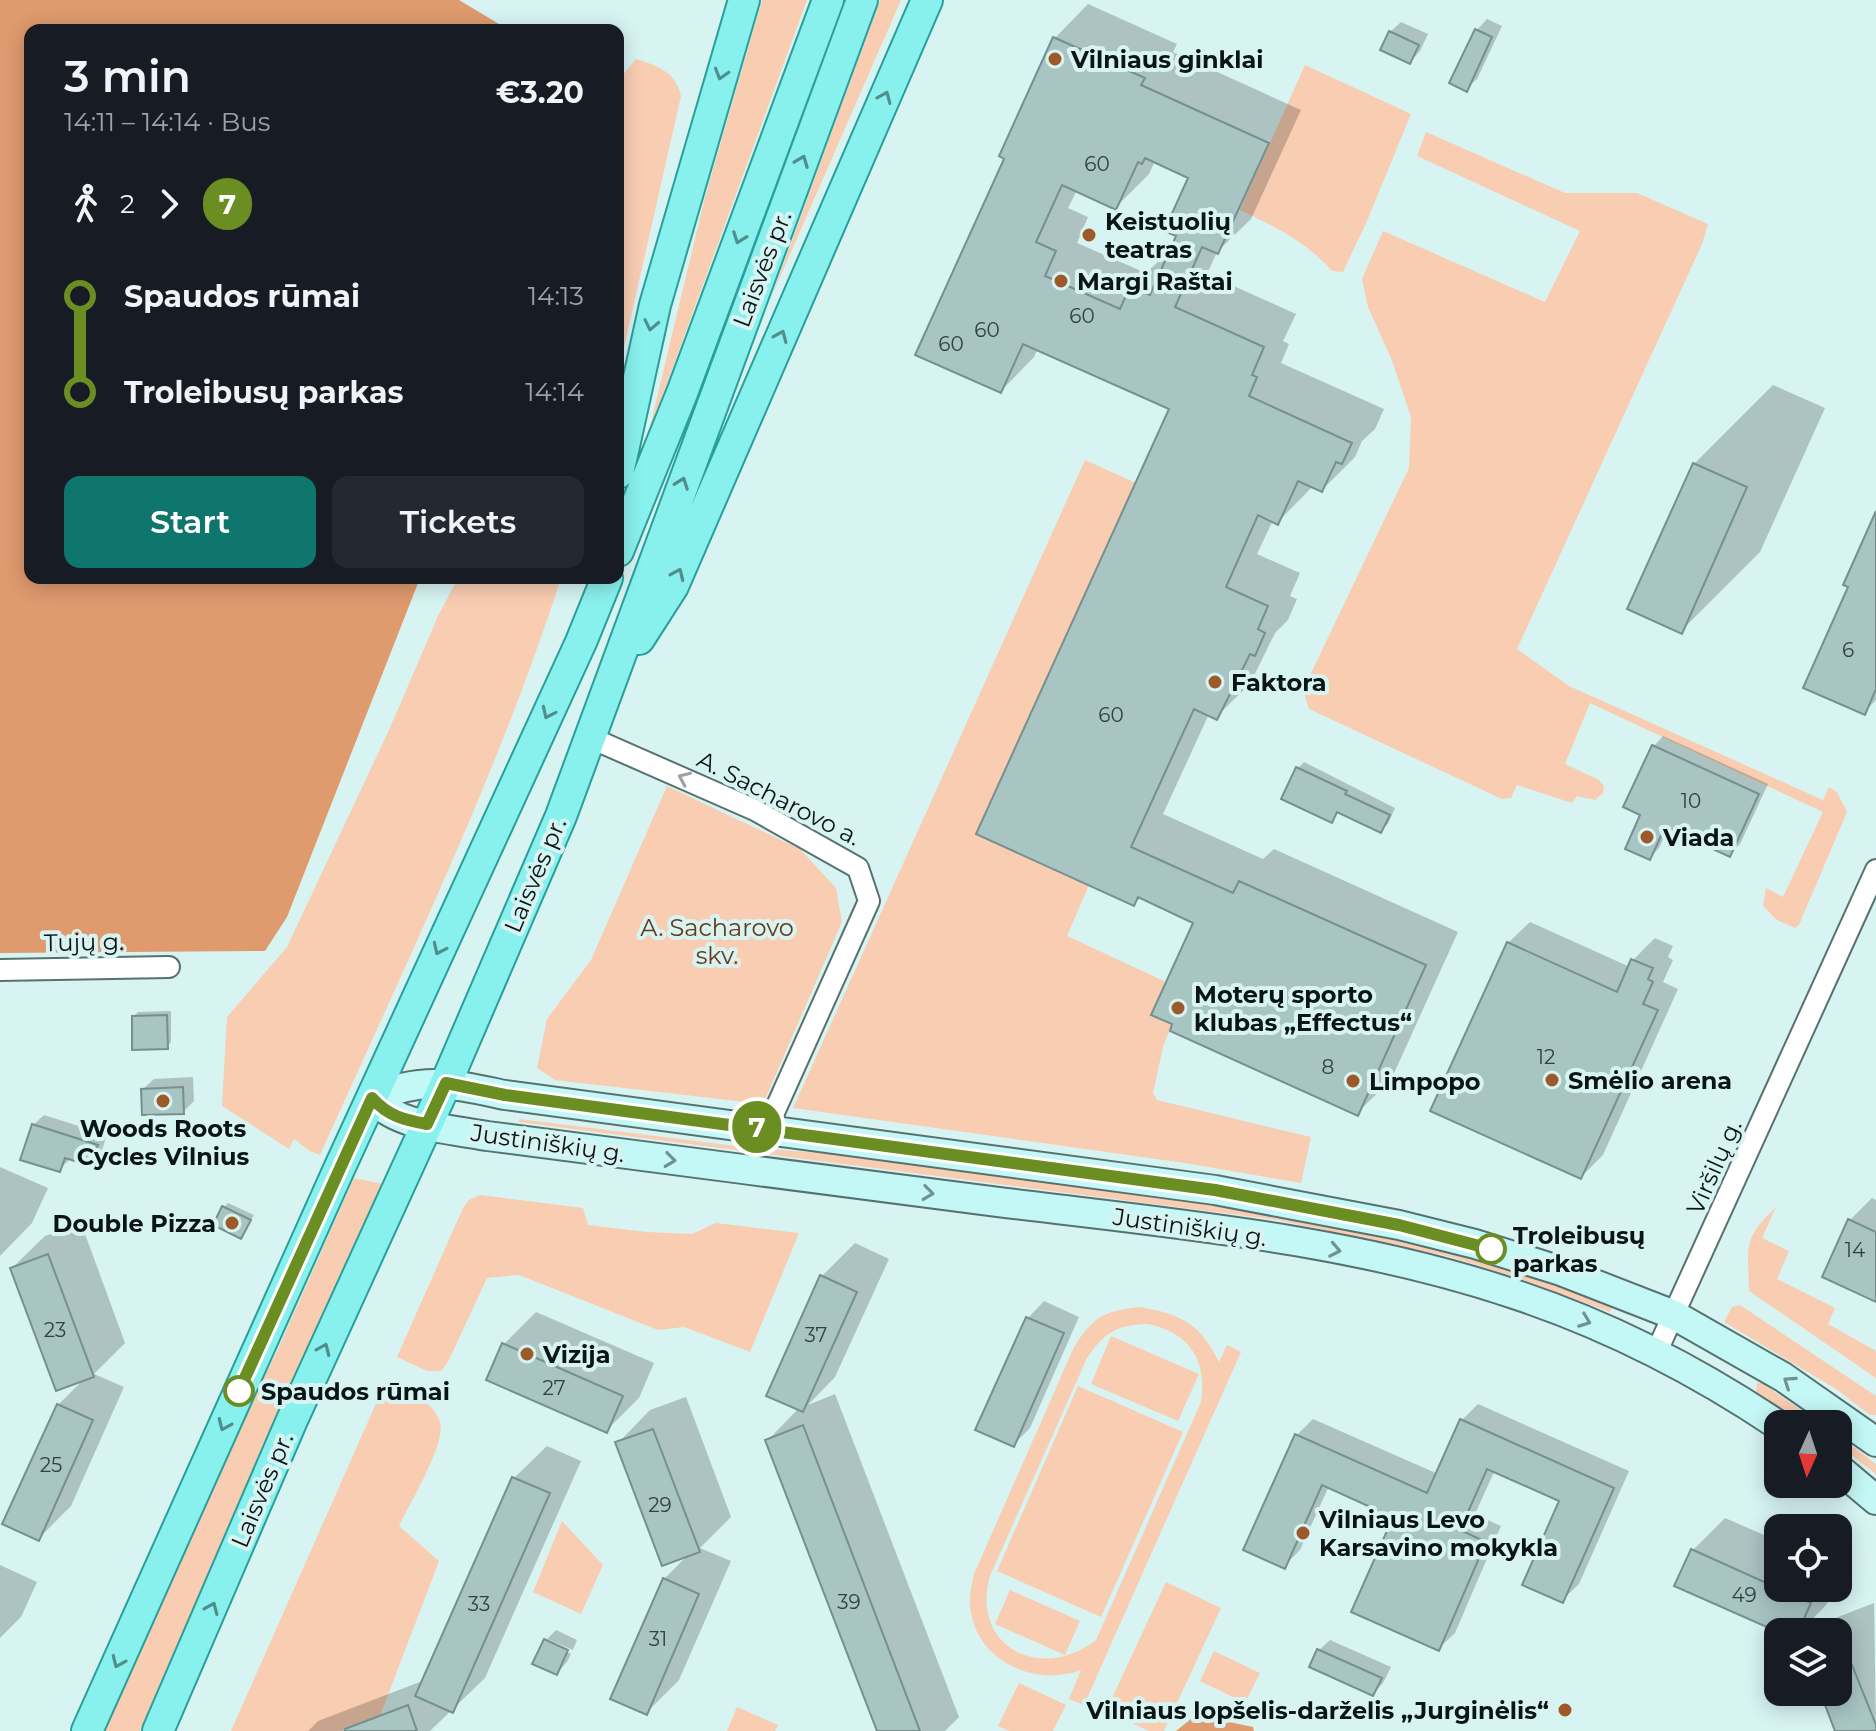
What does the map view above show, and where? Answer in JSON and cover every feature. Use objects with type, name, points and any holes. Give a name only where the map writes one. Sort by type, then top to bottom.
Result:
[{"type":"main road","points":[[624,446],[655,305],[744,0]]},
{"type":"main road","name":"Laisvės pr.","points":[[624,536],[682,393],[828,0]]},
{"type":"main road","name":"Laisvės pr.","points":[[158,1731],[292,1420],[446,1083],[561,816],[862,0]]},
{"type":"main road","points":[[608,688],[673,586],[927,0]]},
{"type":"main road","points":[[581,642],[594,584]]},
{"type":"main road","points":[[87,1731],[605,584]]},
{"type":"main road","name":"Justiniškių g.","points":[[1764,1416],[1722,1387],[1596,1325],[1514,1294],[1422,1268],[1259,1235],[487,1136],[398,1119],[382,1110],[372,1098],[393,1089],[446,1083],[505,1095],[1215,1190],[1384,1222],[1475,1244],[1561,1271],[1674,1315],[1783,1377],[1876,1442]]},
{"type":"main road","points":[[1852,1480],[1876,1500]]},
{"type":"street","name":"A. Sacharovo a.","points":[[591,738],[755,810],[858,868],[869,901],[767,1128]]},
{"type":"street","name":"Viršilų g.","points":[[1656,1353],[1876,870]]},
{"type":"street","name":"Tujų g.","points":[[0,970],[169,967]]},
{"type":"green space","points":[[762,0],[807,0],[648,435],[705,197]]},
{"type":"green space","points":[[880,0],[901,0],[771,298]]},
{"type":"green space","points":[[636,59],[659,67],[675,81],[681,96],[624,348],[624,74]]},
{"type":"green space","points":[[1305,65],[1411,114],[1343,272],[1332,271],[1301,243],[1240,210]]},
{"type":"green space","points":[[1426,132],[1565,193],[1637,193],[1708,224],[1702,244],[1517,649],[1569,686],[1823,800],[1829,787],[1837,792],[1847,812],[1799,925],[1795,928],[1777,920],[1763,906],[1766,888],[1783,897],[1823,812],[1590,703],[1565,764],[1599,780],[1604,786],[1603,793],[1595,800],[1577,796],[1572,803],[1517,785],[1511,798],[1502,799],[1309,709],[1303,690],[1409,468],[1411,417],[1391,358],[1368,307],[1362,279],[1383,231],[1545,302],[1580,231],[1417,156]]},
{"type":"green space","points":[[1085,460],[1136,483],[976,834],[1089,885],[1067,936],[1166,982],[1151,1015],[1172,1024],[1163,1047],[1153,1093],[1157,1100],[1311,1137],[1301,1183],[1185,1163],[793,1108]]},
{"type":"green space","points":[[455,584],[559,584],[479,798],[320,1155],[294,1139],[289,1149],[222,1106],[227,1017],[287,947],[389,730]]},
{"type":"green space","name":"A. Sacharovo skv.","points":[[667,786],[800,849],[836,888],[842,922],[763,1104],[555,1080],[537,1068],[547,1019],[591,960]]},
{"type":"green space","points":[[519,1119],[736,1146],[879,1158],[1239,1207],[1458,1254],[1533,1275],[1613,1306],[1610,1312],[1451,1257],[1277,1220],[519,1122]]},
{"type":"green space","points":[[354,1178],[383,1184],[140,1731],[101,1731],[215,1475],[278,1349]]},
{"type":"green space","points":[[480,1195],[583,1208],[588,1225],[692,1234],[716,1223],[799,1233],[750,1352],[684,1327],[658,1330],[519,1275],[487,1278],[448,1362],[441,1371],[427,1371],[397,1357],[463,1208],[469,1200]]},
{"type":"green space","points":[[1776,1207],[1762,1238],[1789,1251],[1777,1279],[1835,1308],[1828,1324],[1876,1351],[1876,1378],[1749,1291],[1749,1244],[1757,1227]]},
{"type":"green space","points":[[1740,1305],[1876,1396],[1876,1415],[1870,1415],[1836,1389],[1724,1322],[1732,1307]]},
{"type":"green space","points":[[1139,1307],[1154,1310],[1188,1322],[1204,1338],[1219,1362],[1227,1345],[1241,1352],[1084,1705],[1069,1699],[1081,1670],[1063,1675],[1026,1672],[994,1654],[982,1641],[974,1624],[970,1593],[974,1574],[1074,1347],[1100,1317]],"holes":[[[1148,1324],[1163,1328],[1185,1342],[1198,1361],[1201,1402],[1096,1640],[1075,1653],[1053,1658],[1033,1657],[1015,1651],[1000,1639],[990,1622],[987,1601],[990,1576],[1087,1358],[1106,1336],[1119,1328]]]},
{"type":"green space","points":[[1111,1336],[1199,1374],[1178,1421],[1091,1384]]},
{"type":"green space","points":[[386,1381],[425,1402],[440,1422],[441,1431],[433,1458],[399,1526],[439,1561],[380,1716],[341,1731],[231,1731]]},
{"type":"green space","points":[[1757,1383],[1762,1383],[1801,1410],[1784,1410],[1756,1392]]},
{"type":"green space","points":[[1078,1386],[1183,1432],[1101,1617],[997,1571]]},
{"type":"green space","points":[[1852,1446],[1876,1464],[1876,1474],[1852,1456]]},
{"type":"green space","points":[[562,1521],[603,1565],[581,1614],[533,1592]]},
{"type":"green space","points":[[1166,1582],[1221,1608],[1164,1731],[1149,1731],[1106,1711]]},
{"type":"green space","points":[[1010,1590],[1080,1621],[1065,1655],[995,1624]]},
{"type":"green space","points":[[1214,1651],[1260,1673],[1245,1703],[1200,1681]]},
{"type":"green space","points":[[1019,1683],[1066,1705],[1053,1731],[1009,1731],[998,1726]]},
{"type":"green space","points":[[737,1707],[778,1725],[775,1731],[727,1731]]},
{"type":"shaded area","points":[[0,0],[459,0],[499,24],[24,24],[24,584],[418,584],[287,917],[265,951],[0,953]]},
{"type":"shaded area","points":[[1196,1715],[1253,1727],[1254,1731],[1176,1731]]},
{"type":"building","points":[[1475,29],[1492,37],[1467,92],[1449,83]]},
{"type":"building","points":[[1389,31],[1419,45],[1410,64],[1380,50]]},
{"type":"building","points":[[1053,37],[1145,78],[1141,85],[1269,143],[1218,254],[1202,247],[1175,307],[1264,347],[1252,375],[1257,377],[1249,396],[1352,443],[1342,464],[1336,462],[1322,492],[1298,481],[1278,525],[1258,515],[1226,587],[1268,606],[1258,629],[1265,633],[1255,656],[1250,654],[1217,720],[1194,709],[1131,847],[1233,893],[1239,881],[1426,965],[1358,1116],[1170,1031],[1172,1024],[1151,1015],[1193,923],[1138,897],[1134,906],[976,834],[1169,409],[1023,344],[1001,393],[915,355],[1004,159],[999,156]],"holes":[[[1145,158],[1188,178],[1164,231],[1176,236],[1150,295],[1130,287],[1120,309],[1045,276],[1056,251],[1036,242],[1062,185],[1116,210],[1138,162],[1142,164]]]},
{"type":"building","points":[[1693,463],[1747,487],[1682,634],[1627,609]]},
{"type":"building","points":[[1876,511],[1876,689],[1865,715],[1803,688],[1848,587],[1843,585]]},
{"type":"building","points":[[1652,745],[1759,794],[1730,857],[1665,827],[1650,860],[1625,849],[1640,815],[1623,807]]},
{"type":"building","points":[[1296,767],[1390,815],[1381,833],[1337,812],[1332,823],[1281,799]]},
{"type":"building","points":[[1507,942],[1617,992],[1631,959],[1653,968],[1648,979],[1653,982],[1643,1004],[1658,1010],[1581,1179],[1430,1111]]},
{"type":"building","points":[[167,1015],[168,1049],[132,1050],[132,1016]]},
{"type":"building","name":"Woods Roots Cycles Vilnius","points":[[183,1087],[184,1114],[142,1115],[141,1089]]},
{"type":"building","points":[[32,1124],[98,1145],[91,1166],[65,1158],[60,1172],[20,1160]]},
{"type":"building","name":"Double Pizza","points":[[222,1206],[251,1220],[241,1239],[213,1225]]},
{"type":"building","points":[[1848,1219],[1876,1232],[1876,1302],[1822,1277]]},
{"type":"building","points":[[48,1254],[94,1377],[56,1391],[10,1268]]},
{"type":"building","points":[[820,1275],[857,1292],[803,1412],[766,1396]]},
{"type":"building","points":[[1026,1317],[1064,1333],[1014,1447],[975,1430]]},
{"type":"building","points":[[502,1343],[623,1396],[607,1433],[486,1380]]},
{"type":"building","points":[[57,1404],[93,1420],[39,1541],[2,1524]]},
{"type":"building","points":[[1460,1419],[1614,1488],[1563,1603],[1522,1585],[1559,1501],[1487,1469],[1460,1530],[1486,1542],[1439,1651],[1351,1612],[1390,1524],[1374,1517],[1377,1510],[1322,1485],[1285,1569],[1243,1550],[1295,1434],[1427,1493]]},
{"type":"building","points":[[803,1425],[920,1731],[877,1731],[765,1440]]},
{"type":"building","points":[[653,1429],[700,1552],[662,1566],[615,1442]]},
{"type":"building","points":[[512,1477],[550,1493],[453,1713],[415,1696]]},
{"type":"building","points":[[1691,1549],[1764,1582],[1764,1602],[1811,1603],[1804,1618],[1764,1618],[1764,1626],[1674,1586]]},
{"type":"building","points":[[663,1578],[699,1594],[647,1715],[610,1699]]},
{"type":"building","points":[[544,1639],[568,1650],[557,1675],[532,1664]]},
{"type":"building","points":[[1317,1649],[1382,1678],[1373,1696],[1309,1667]]},
{"type":"building","points":[[1852,1665],[1876,1731],[1835,1731],[1825,1706],[1852,1706]]},
{"type":"building","points":[[408,1705],[417,1731],[345,1731],[345,1729]]},
{"type":"bus line","name":"7","points":[[239,1391],[372,1098],[382,1110],[398,1119],[427,1124],[446,1083],[505,1095],[1215,1190],[1399,1225],[1491,1249]]},
{"type":"place","name":"Vilniaus ginklai","points":[[1055,59]]},
{"type":"place","name":"Keistuolių teatras","points":[[1089,235]]},
{"type":"place","name":"Margi Raštai","points":[[1061,281]]},
{"type":"place","name":"Faktora","points":[[1215,682]]},
{"type":"place","name":"Viada","points":[[1647,837]]},
{"type":"place","name":"Moterų sporto klubas „Effectus“","points":[[1178,1008]]},
{"type":"place","name":"Smėlio arena","points":[[1552,1080]]},
{"type":"place","name":"Limpopo","points":[[1353,1081]]},
{"type":"place","name":"Woods Roots Cycles Vilnius","points":[[163,1101]]},
{"type":"place","name":"Double Pizza","points":[[232,1223]]},
{"type":"place","name":"Troleibusų parkas","points":[[1491,1249]]},
{"type":"place","name":"Vizija","points":[[527,1354]]},
{"type":"place","name":"Spaudos rūmai","points":[[239,1391]]},
{"type":"place","name":"Vilniaus Levo Karsavino mokykla","points":[[1303,1533]]},
{"type":"place","name":"Vilniaus lopšelis-darželis „Jurginėlis“","points":[[1565,1710]]}]
